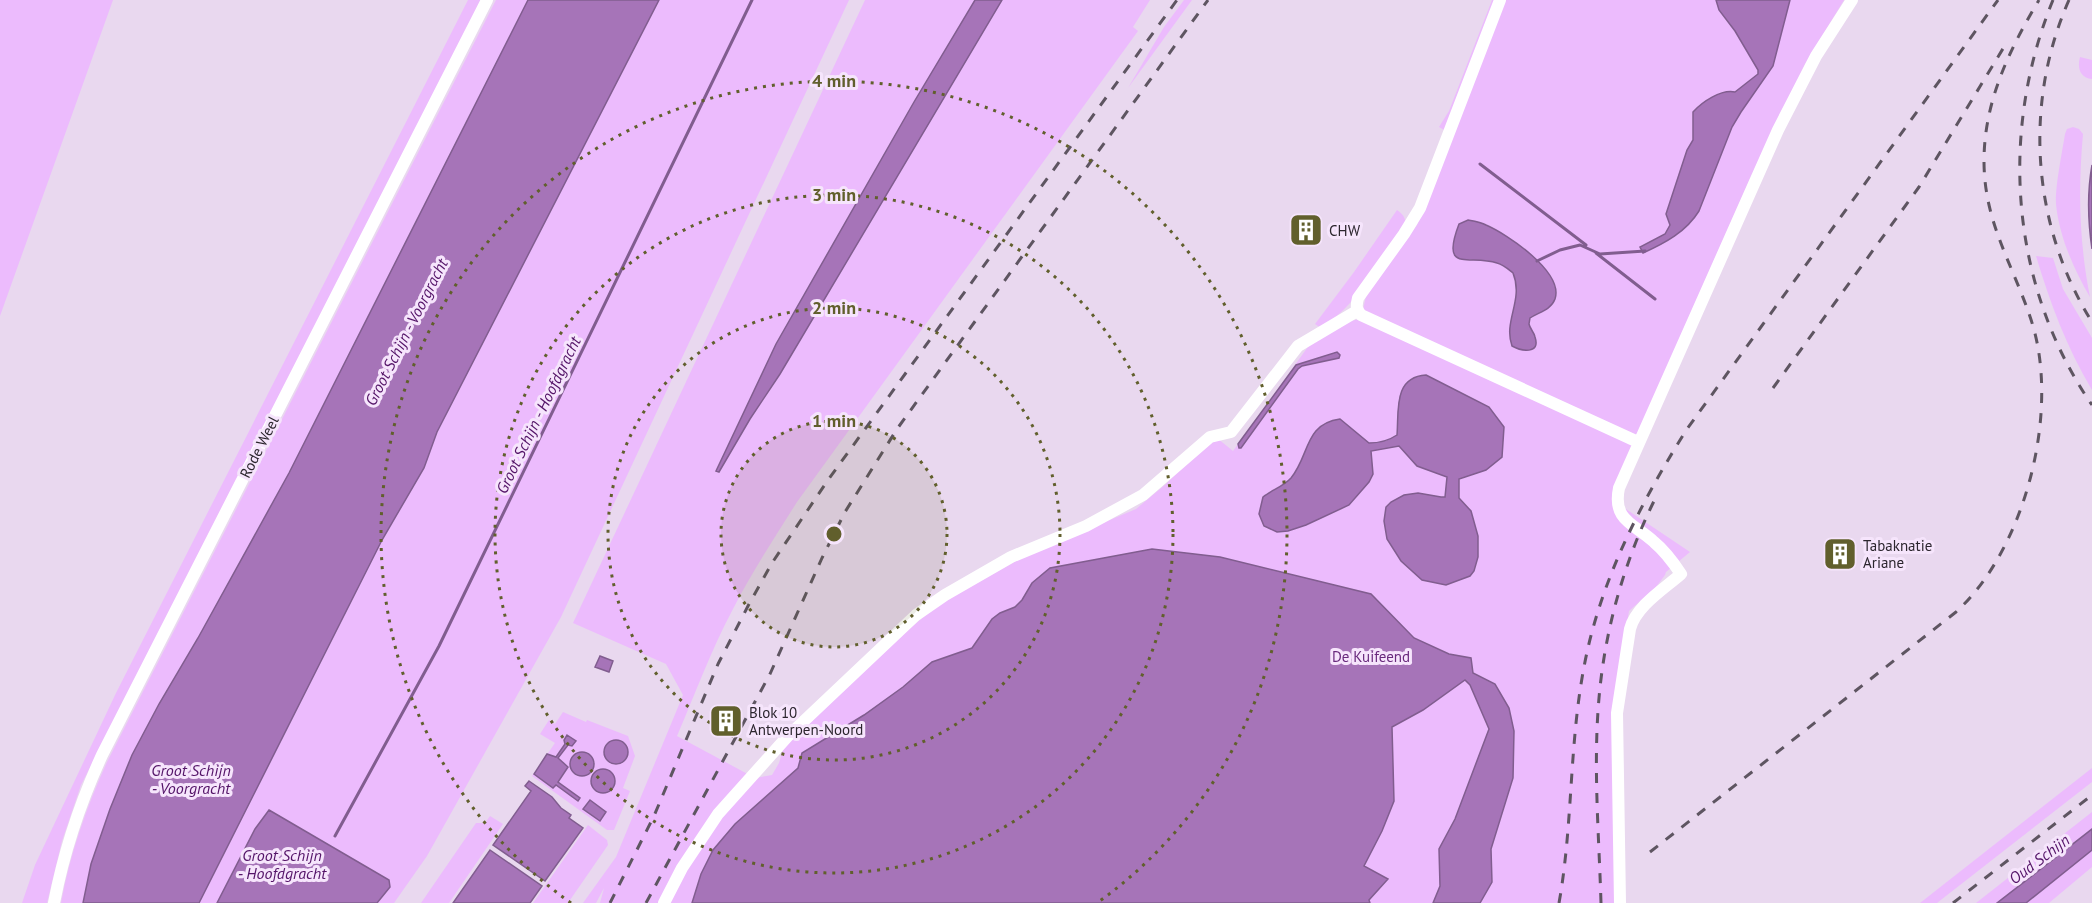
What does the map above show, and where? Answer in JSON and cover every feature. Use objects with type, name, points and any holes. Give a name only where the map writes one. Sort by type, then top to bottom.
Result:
[{"type":"street","name":"Rode Weel","points":[[54,903],[73,825],[102,755],[487,0]]},
{"type":"street","points":[[1500,0],[1420,208],[1358,298],[1357,311],[1361,315],[1638,442]]},
{"type":"street","points":[[1620,903],[1617,713],[1630,629],[1640,611],[1681,574],[1672,560],[1654,541],[1622,516],[1617,499],[1619,488],[1778,130],[1816,56],[1852,0]]},
{"type":"street","points":[[664,903],[682,868],[718,814],[787,737],[916,615],[945,595],[1011,557],[1086,526],[1143,495],[1210,437],[1231,432],[1298,346],[1357,311]]},
{"type":"green space","points":[[0,0],[113,0],[0,316]]},
{"type":"green space","points":[[468,0],[481,0],[81,785],[62,841],[47,903],[22,903],[35,865],[116,693]]},
{"type":"green space","points":[[496,0],[849,0],[561,617],[427,856],[394,903],[61,903],[79,831],[107,762]]},
{"type":"green space","name":"De Kuifeend","points":[[865,0],[975,0],[776,344],[717,471],[719,472],[980,0],[1150,0],[1133,27],[1138,31],[797,502],[740,595],[710,656],[677,736],[755,778],[772,775],[783,749],[884,650],[938,605],[1027,555],[1136,509],[1166,484],[1201,448],[1217,438],[1233,451],[1310,344],[1350,321],[1361,319],[1366,296],[1417,225],[1503,0],[1844,0],[1805,64],[1751,176],[1644,419],[1614,501],[1690,552],[1666,572],[1656,587],[1629,611],[1614,703],[1615,903],[600,903],[604,888],[596,903],[583,903],[616,857],[683,695],[666,664],[573,623]]},
{"type":"green space","points":[[1184,0],[1192,0],[1128,88],[1164,27]]},
{"type":"green space","points":[[1492,0],[1496,0],[1446,131],[1439,127],[1449,111]]},
{"type":"green space","points":[[2080,57],[2092,60],[2092,79],[2080,72]]},
{"type":"green space","points":[[2073,127],[2079,129],[2083,134],[2080,175],[2081,216],[2090,297],[2068,252],[2060,228],[2056,204],[2065,134],[2067,129]]},
{"type":"green space","points":[[1397,210],[1404,217],[1405,227],[1368,282],[1334,318],[1321,328],[1315,324],[1354,272]]},
{"type":"green space","points":[[2036,256],[2053,258],[2063,289],[2092,338],[2092,390],[2060,325]]},
{"type":"green space","points":[[563,712],[628,736],[635,756],[623,788],[630,791],[614,830],[607,830],[532,776],[555,743],[540,734],[549,720],[555,724]]},
{"type":"green space","points":[[2092,768],[2092,782],[1937,903],[1920,903]]},
{"type":"green space","points":[[2092,812],[2092,867],[2049,903],[1976,903]]},
{"type":"green space","points":[[490,816],[503,824],[449,903],[421,903],[476,823],[485,823]]},
{"type":"green space","points":[[588,825],[607,840],[608,845],[568,903],[533,903]]},
{"type":"water","name":"Groot Schijn - Voorgracht","points":[[528,0],[659,0],[437,432],[424,468],[382,540],[199,903],[83,903],[91,864],[132,755],[289,473]]},
{"type":"water","points":[[975,0],[1002,0],[780,374],[719,472],[716,471],[776,344]]},
{"type":"water","points":[[1716,0],[1790,0],[1773,66],[1732,127],[1699,211],[1681,231],[1643,253],[1640,247],[1665,234],[1670,225],[1666,214],[1687,150],[1693,140],[1693,112],[1712,97],[1724,92],[1735,92],[1758,74],[1758,70],[1735,31],[1719,10]]},
{"type":"water","points":[[2092,165],[2092,249],[2089,186]]},
{"type":"water","points":[[1468,220],[1484,224],[1519,245],[1543,266],[1551,277],[1555,288],[1553,303],[1530,318],[1529,324],[1536,343],[1533,349],[1525,350],[1512,346],[1510,328],[1516,292],[1513,273],[1497,263],[1460,259],[1455,256],[1454,240],[1459,224]]},
{"type":"water","points":[[1337,352],[1340,355],[1339,358],[1302,366],[1298,369],[1239,448],[1238,444],[1296,365]]},
{"type":"water","points":[[1426,375],[1489,407],[1504,427],[1502,457],[1486,470],[1459,479],[1459,498],[1471,511],[1478,536],[1478,557],[1470,576],[1446,585],[1422,580],[1401,561],[1387,539],[1384,521],[1386,507],[1391,502],[1404,495],[1418,493],[1445,497],[1447,477],[1417,466],[1399,446],[1371,451],[1373,474],[1349,505],[1288,531],[1277,532],[1264,526],[1259,514],[1263,497],[1291,478],[1309,442],[1320,427],[1340,419],[1369,443],[1390,439],[1397,435],[1398,406],[1403,389],[1415,377]]},
{"type":"water","points":[[1152,549],[1220,557],[1371,594],[1414,638],[1449,654],[1471,658],[1473,673],[1495,684],[1509,708],[1514,731],[1513,778],[1491,849],[1492,882],[1480,903],[1433,903],[1440,886],[1439,849],[1455,819],[1489,729],[1470,685],[1465,680],[1423,710],[1392,727],[1394,801],[1364,866],[1388,879],[1369,900],[1370,903],[692,903],[701,874],[713,850],[735,824],[798,768],[802,753],[864,715],[903,687],[932,662],[972,648],[992,619],[1015,607],[1032,583],[1050,568]]},
{"type":"water","points":[[600,656],[613,661],[609,672],[595,667]]},
{"type":"water","points":[[567,735],[576,741],[572,746],[568,745],[558,758],[568,767],[558,782],[580,798],[578,801],[556,785],[553,788],[534,774],[547,754],[556,757],[565,744],[564,740]]},
{"type":"water","points":[[616,740],[621,741],[627,747],[627,757],[621,763],[616,764],[611,763],[605,757],[604,752],[605,747],[611,741]]},
{"type":"water","points":[[582,752],[587,753],[593,759],[593,769],[587,775],[582,776],[577,775],[571,769],[570,764],[571,759],[577,753]]},
{"type":"water","points":[[603,769],[608,770],[614,776],[614,786],[608,792],[603,793],[598,792],[592,786],[591,781],[592,776],[598,770]]},
{"type":"water","points":[[529,781],[552,797],[571,815],[569,818],[583,828],[545,881],[493,845],[531,791],[525,786]]},
{"type":"water","points":[[590,800],[606,812],[600,821],[583,809]]},
{"type":"water","name":"Groot Schijn - Hoofdgracht","points":[[269,810],[389,880],[390,887],[377,903],[217,903],[255,829]]},
{"type":"water","points":[[2092,829],[2092,850],[2026,903],[1997,903]]},
{"type":"water","points":[[490,850],[542,886],[530,903],[453,903]]},
{"type":"waterway","name":"Groot Schijn - Hoofdgracht","points":[[335,836],[439,646],[752,0]]},
{"type":"waterway","points":[[1480,164],[1586,245]]},
{"type":"waterway","points":[[1537,261],[1560,250],[1580,245],[1600,254],[1645,251]]},
{"type":"waterway","points":[[1596,253],[1655,299]]},
{"type":"railway","points":[[610,903],[654,816],[718,664],[772,563],[828,480],[1177,0]]},
{"type":"railway","points":[[646,903],[770,674],[845,512],[897,429],[1208,0]]},
{"type":"railway","points":[[1559,903],[1567,844],[1579,696],[1584,667],[1600,604],[1611,573],[1638,514],[1687,429],[1998,0]]},
{"type":"railway","points":[[1650,852],[1956,612],[1980,585],[2001,553],[2018,517],[2030,479],[2038,439],[2042,399],[2040,361],[2033,326],[1989,205],[1984,161],[1985,139],[1993,97],[2008,57],[2039,0]]},
{"type":"railway","points":[[2053,0],[2036,50],[2025,102],[2020,155],[2022,207],[2029,259],[2044,310],[2065,359],[2092,405]]},
{"type":"railway","points":[[2069,0],[2054,40],[2045,81],[2040,122],[2041,164],[2046,205],[2057,246],[2072,285],[2092,322]]},
{"type":"railway","points":[[1773,388],[1919,187],[2007,42]]},
{"type":"railway","points":[[1601,903],[1597,724],[1602,672],[1618,594],[1635,545],[1656,497]]},
{"type":"railway","points":[[1953,903],[2092,795]]},
{"type":"place","name":"CHW","points":[[1306,230]]},
{"type":"place","name":"Tabaknatie Ariane","points":[[1840,554]]},
{"type":"place","name":"Blok 10 Antwerpen-Noord","points":[[726,721]]},
{"type":"water label","name":"Oud Schijn","points":[[2039,859]]}]
